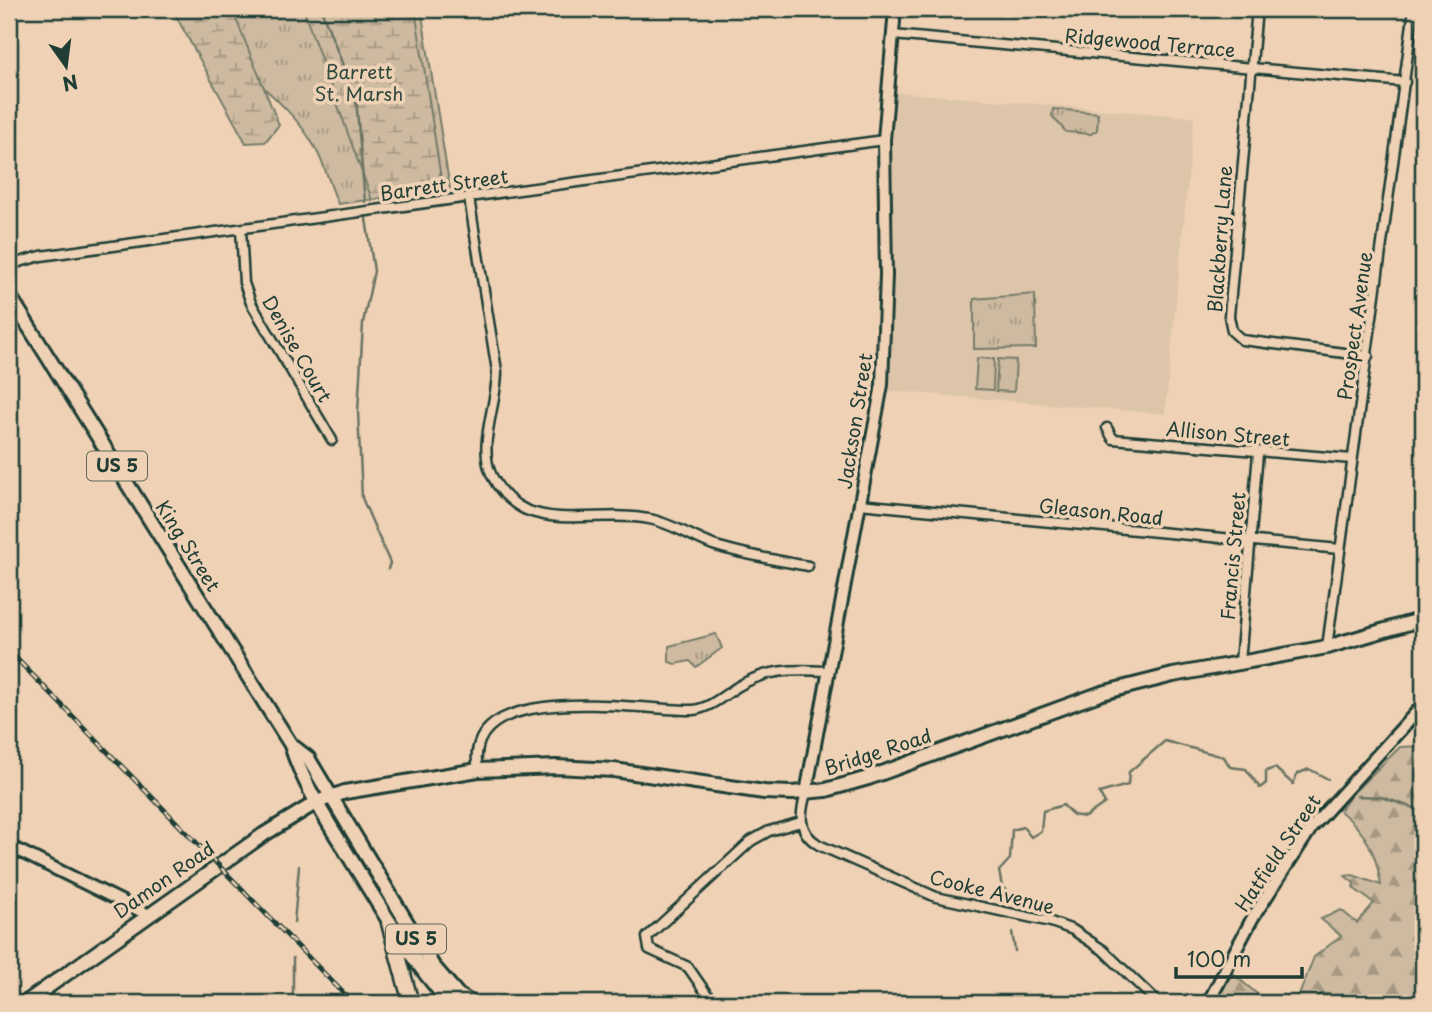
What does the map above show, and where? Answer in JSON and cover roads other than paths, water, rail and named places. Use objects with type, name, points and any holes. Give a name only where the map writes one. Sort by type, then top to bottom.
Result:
[{"type":"highway","points":[[389,923],[411,1003]]},
{"type":"main road","name":"King Street","points":[[9,295],[291,745],[307,758],[323,799]]},
{"type":"main road","name":"Bridge Road","points":[[323,799],[366,787],[478,771],[556,767],[614,770],[764,792],[806,793],[868,778],[1102,693],[1240,662],[1327,647],[1423,619]]},
{"type":"main road","name":"Damon Road","points":[[25,1003],[262,835],[323,799]]},
{"type":"main road","name":"US 5","points":[[323,799],[389,923],[461,1001]]},
{"type":"main road","name":"US 5","points":[[323,799],[425,954],[461,1001]]},
{"type":"street","name":"Jackson Street","points":[[806,793],[884,357],[884,141],[895,9]]},
{"type":"street","name":"Blackberry Lane","points":[[1257,9],[1230,303],[1231,331],[1242,340],[1368,356]]},
{"type":"street","name":"Prospect Avenue","points":[[1327,647],[1414,9]]},
{"type":"street","name":"Ridgewood Terrace","points":[[893,35],[1405,82]]},
{"type":"street","name":"Barrett Street","points":[[9,265],[41,256],[884,141]]},
{"type":"street","points":[[469,198],[497,371],[496,400],[487,438],[486,457],[493,477],[506,495],[518,506],[535,513],[650,519],[730,550],[808,566]]},
{"type":"street","name":"Denise Court","points":[[241,229],[244,283],[251,303],[332,440]]},
{"type":"street","name":"Allison Street","points":[[1107,428],[1113,439],[1352,459]]},
{"type":"street","name":"Francis Street","points":[[1240,662],[1258,453]]},
{"type":"street","name":"Gleason Road","points":[[859,505],[1340,549]]},
{"type":"street","points":[[478,771],[476,755],[480,740],[495,721],[509,714],[557,705],[694,710],[712,704],[745,682],[772,671],[789,668],[827,671]]},
{"type":"street","name":"Hatfield Street","points":[[1208,1003],[1252,919],[1312,827],[1423,705]]},
{"type":"street","points":[[713,1003],[688,967],[649,949],[647,937],[751,841],[769,831],[801,822],[806,793]]},
{"type":"street","name":"Cooke Avenue","points":[[801,822],[812,841],[909,887],[954,902],[1051,922],[1073,930],[1104,950],[1158,1003]]},
{"type":"street","points":[[9,846],[149,915]]},
{"type":"waterway","points":[[321,9],[356,99],[365,202]]},
{"type":"waterway","points":[[366,219],[374,271],[363,323],[358,412],[362,498],[390,563],[388,569]]},
{"type":"waterway","points":[[1015,898],[1002,887],[999,871],[1010,859],[1012,830],[1023,827],[1031,837],[1041,831],[1043,811],[1063,805],[1073,815],[1085,817],[1105,803],[1099,793],[1128,785],[1129,772],[1165,741],[1224,757],[1230,767],[1246,769],[1260,788],[1266,783],[1266,771],[1275,768],[1293,784],[1297,774],[1309,769],[1328,779]]},
{"type":"waterway","points":[[1357,796],[1381,797],[1423,811]]},
{"type":"waterway","points":[[294,923],[299,866]]},
{"type":"waterway","points":[[1012,932],[1015,951]]},
{"type":"waterway","points":[[293,958],[293,1003]]},
{"type":"railway","points":[[9,651],[353,1003]]},
{"type":"park label","name":"Barrett St. Marsh","points":[[359,83]]}]
